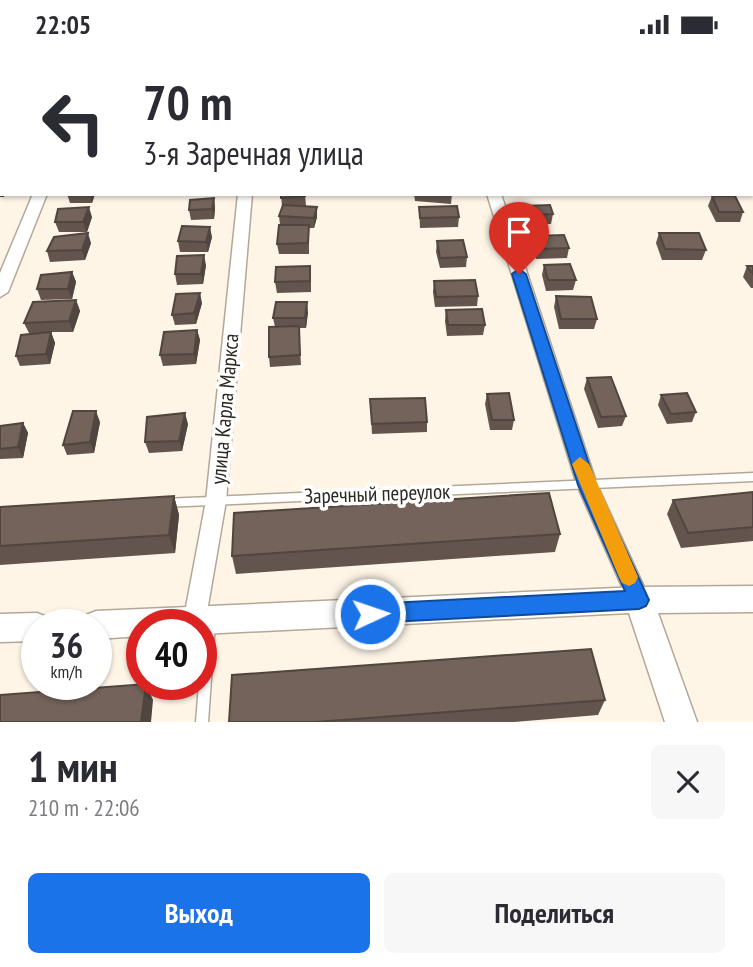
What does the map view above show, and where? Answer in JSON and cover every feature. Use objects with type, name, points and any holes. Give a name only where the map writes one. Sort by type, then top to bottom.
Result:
[{"type":"street","points":[[0,292],[39,196]]},
{"type":"street","name":"улица Карла Маркса","points":[[204,609],[245,196]]},
{"type":"street","points":[[495,196],[587,485],[639,600],[681,722]]},
{"type":"street","points":[[217,621],[639,600],[753,599]]},
{"type":"street","points":[[0,628],[21,627]]},
{"type":"lane","name":"Заречный переулок","points":[[148,503],[753,477]]},
{"type":"lane","points":[[202,700],[202,722]]},
{"type":"building","points":[[712,196],[735,196],[743,212],[719,212]]},
{"type":"building","points":[[214,198],[212,209],[189,210],[190,200]]},
{"type":"building","points":[[283,205],[317,207],[314,218],[279,216]]},
{"type":"building","points":[[550,205],[553,214],[529,215],[526,206]]},
{"type":"building","points":[[457,206],[459,217],[420,218],[419,207]]},
{"type":"building","points":[[89,207],[83,222],[55,222],[58,209]]},
{"type":"building","points":[[279,225],[309,225],[308,243],[277,244]]},
{"type":"building","points":[[182,226],[210,227],[206,242],[178,241]]},
{"type":"building","points":[[88,233],[82,250],[47,251],[54,237]]},
{"type":"building","points":[[659,233],[699,233],[706,250],[665,249]]},
{"type":"building","points":[[564,235],[569,248],[538,249],[534,236]]},
{"type":"building","points":[[463,240],[467,257],[440,258],[437,241]]},
{"type":"building","points":[[204,255],[201,274],[175,274],[177,256]]},
{"type":"building","points":[[570,264],[576,280],[548,280],[544,265]]},
{"type":"building","points":[[310,266],[310,281],[275,282],[276,267]]},
{"type":"building","points":[[72,272],[68,289],[37,289],[41,275]]},
{"type":"building","points":[[475,280],[478,296],[436,297],[434,281]]},
{"type":"building","points":[[200,293],[194,313],[172,315],[176,294]]},
{"type":"building","points":[[556,296],[591,297],[597,319],[561,319]]},
{"type":"building","points":[[76,300],[69,321],[24,323],[33,302]]},
{"type":"building","points":[[276,302],[307,302],[305,318],[273,318]]},
{"type":"building","points":[[482,309],[485,325],[448,325],[446,310]]},
{"type":"building","points":[[299,326],[300,355],[269,357],[269,327]]},
{"type":"building","points":[[197,330],[194,354],[160,355],[164,332]]},
{"type":"building","points":[[51,332],[46,354],[16,356],[21,335]]},
{"type":"building","points":[[611,377],[626,416],[601,417],[587,378]]},
{"type":"building","points":[[509,393],[514,420],[492,420],[487,394]]},
{"type":"building","points":[[687,393],[696,412],[671,414],[661,395]]},
{"type":"building","points":[[425,398],[427,422],[372,424],[370,399]]},
{"type":"building","points":[[73,411],[96,411],[90,442],[63,445]]},
{"type":"building","points":[[185,413],[179,441],[145,442],[147,417]]},
{"type":"building","points":[[23,423],[18,447],[0,449],[0,426]]},
{"type":"building","points":[[753,492],[753,527],[688,533],[673,500]]},
{"type":"building","points":[[549,493],[560,534],[232,556],[234,513]]},
{"type":"building","points":[[174,496],[169,535],[0,546],[0,507]]},
{"type":"building","points":[[591,649],[605,700],[316,722],[229,722],[232,675]]},
{"type":"building","points":[[126,686],[126,700],[144,700],[141,722],[0,722],[0,695],[21,693],[21,700],[112,700],[112,687]]},
{"type":"slow traffic","points":[[580,464],[629,577]]},
{"type":"route","points":[[370,614],[639,600],[587,485],[519,274]]}]
